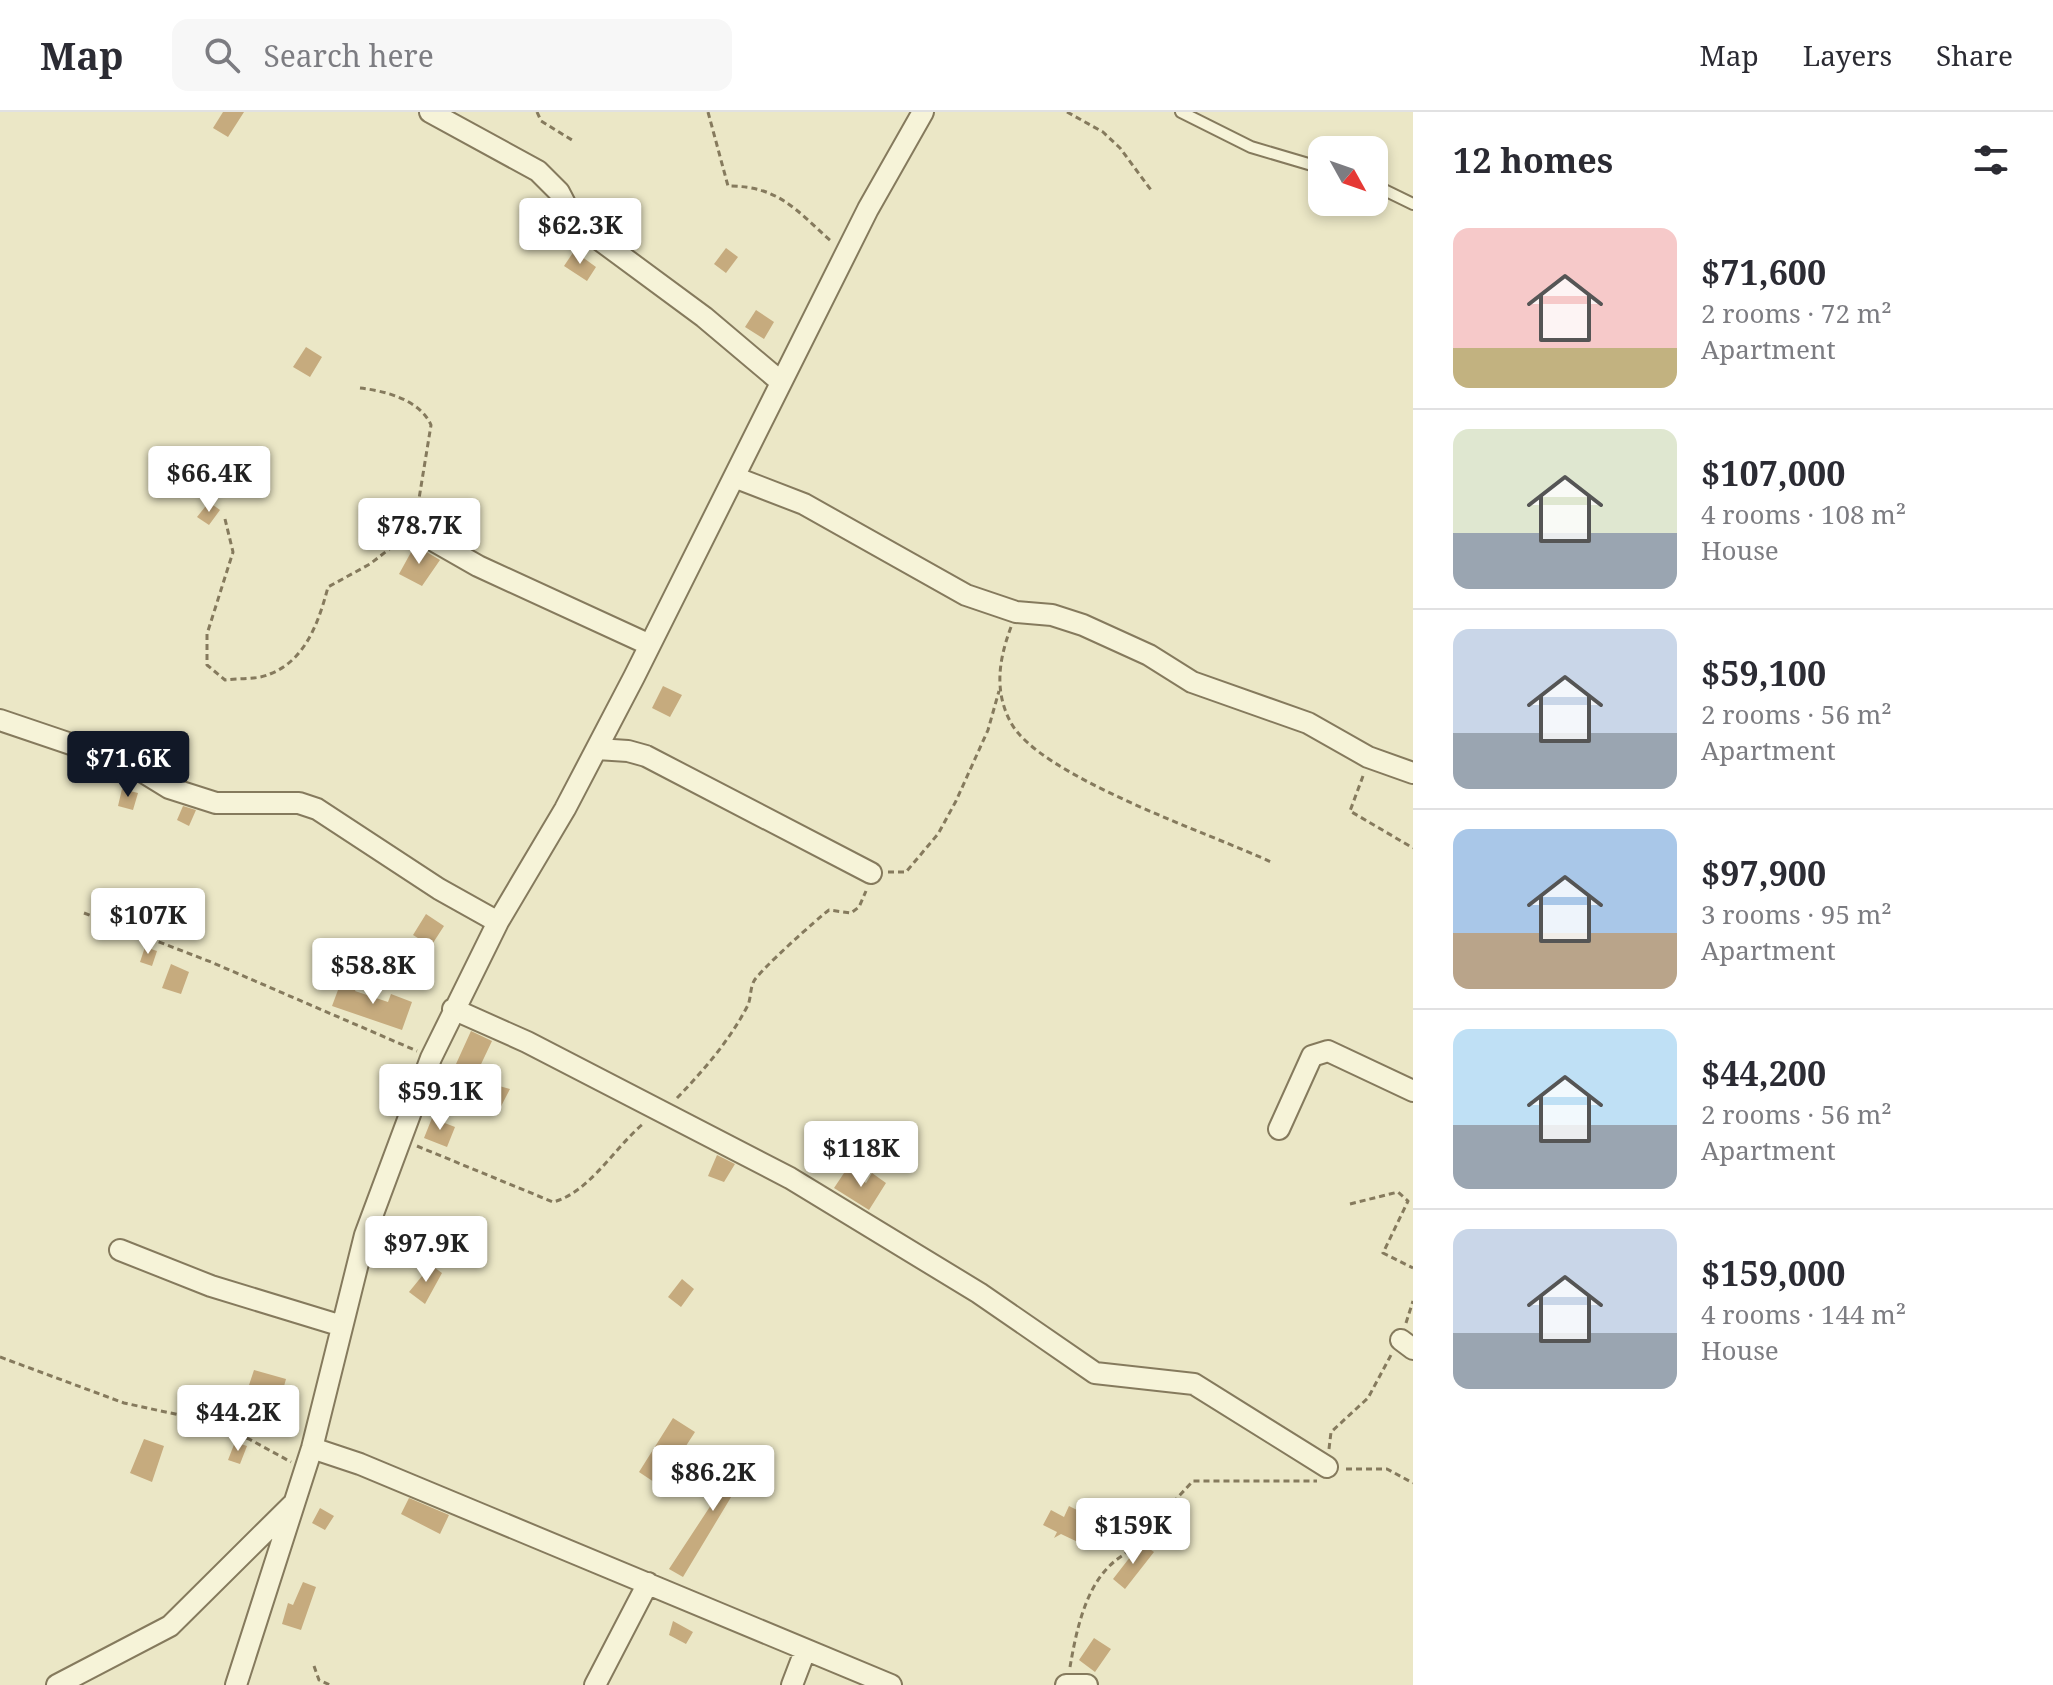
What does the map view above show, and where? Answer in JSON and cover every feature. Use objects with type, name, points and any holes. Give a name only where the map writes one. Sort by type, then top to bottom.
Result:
[{"type":"street","points":[[430,112],[538,171],[559,192],[574,221],[704,317],[781,382]]},
{"type":"street","points":[[236,1685],[312,1448],[365,1235],[398,1139],[431,1058],[498,922],[597,749],[846,254],[923,112]]},
{"type":"street","points":[[734,477],[804,504],[966,595],[1016,612],[1052,615],[1104,633],[1149,655],[1192,682],[1308,723],[1368,757],[1413,773]]},
{"type":"street","points":[[415,530],[478,566],[650,645]]},
{"type":"street","points":[[0,720],[130,764],[169,788],[216,803],[299,803],[317,809],[439,889],[498,922]]},
{"type":"street","points":[[597,749],[636,752],[646,756],[871,873]]},
{"type":"street","points":[[453,1009],[664,1112],[790,1178],[979,1293],[1095,1373],[1194,1384],[1327,1467]]},
{"type":"street","points":[[1279,1129],[1312,1056],[1328,1051],[1413,1091]]},
{"type":"street","points":[[120,1250],[211,1286],[342,1326]]},
{"type":"street","points":[[312,1448],[360,1464],[891,1685]]},
{"type":"street","points":[[57,1685],[170,1626],[292,1505]]},
{"type":"street","points":[[595,1685],[648,1583]]},
{"type":"street","points":[[792,1685],[805,1651]]},
{"type":"lane","points":[[1181,112],[1251,147],[1308,164]]},
{"type":"lane","points":[[1388,192],[1413,204]]},
{"type":"path","points":[[537,112],[541,121],[572,140]]},
{"type":"path","points":[[708,112],[728,186],[755,186],[791,203],[846,254]]},
{"type":"path","points":[[1067,112],[1103,132],[1137,166],[1151,190]]},
{"type":"path","points":[[225,519],[233,552],[207,634],[207,665],[225,680],[270,674],[302,649],[319,622],[328,587],[370,564],[415,530],[431,425],[426,414],[386,392],[360,388]]},
{"type":"path","points":[[398,1139],[445,1155],[553,1202],[565,1199],[631,1134],[664,1112],[710,1064],[750,1002],[754,981],[790,947],[807,924],[829,910],[851,913],[859,907],[871,873],[906,872],[938,834],[988,730],[999,691],[1002,650],[1016,612]]},
{"type":"path","points":[[999,691],[1011,724],[1039,752],[1080,778],[1271,862]]},
{"type":"path","points":[[1368,757],[1350,811],[1413,848]]},
{"type":"path","points":[[84,913],[211,962],[431,1058]]},
{"type":"path","points":[[1350,1204],[1398,1192],[1408,1201],[1383,1253],[1413,1268]]},
{"type":"path","points":[[1073,1684],[1079,1616],[1111,1562],[1125,1554],[1193,1481],[1316,1484],[1327,1467],[1331,1432],[1368,1398],[1407,1344],[1413,1301]]},
{"type":"path","points":[[0,1357],[124,1403],[189,1417],[249,1439],[305,1470]]},
{"type":"path","points":[[1327,1467],[1387,1469],[1413,1483]]},
{"type":"path","points":[[314,1666],[319,1680],[330,1685]]},
{"type":"building","points":[[223,112],[244,112],[228,137],[213,128]]},
{"type":"building","points":[[726,248],[738,257],[726,273],[714,264]]},
{"type":"building","points":[[574,251],[596,267],[587,281],[564,266]]},
{"type":"building","points":[[756,310],[774,322],[764,339],[745,327]]},
{"type":"building","points":[[306,347],[322,357],[310,377],[293,367]]},
{"type":"building","points":[[209,502],[220,510],[209,525],[197,517]]},
{"type":"building","points":[[415,545],[440,560],[422,586],[399,574]]},
{"type":"building","points":[[663,686],[682,695],[670,717],[652,708]]},
{"type":"building","points":[[122,789],[138,793],[133,810],[118,806]]},
{"type":"building","points":[[183,806],[196,810],[189,826],[177,820]]},
{"type":"building","points":[[426,914],[444,926],[431,946],[413,935]]},
{"type":"building","points":[[145,947],[157,951],[152,966],[140,962]]},
{"type":"building","points":[[171,964],[189,972],[181,994],[162,988]]},
{"type":"building","points":[[341,982],[357,987],[355,991],[388,1002],[391,994],[412,1002],[402,1030],[332,1006]]},
{"type":"building","points":[[471,1031],[492,1041],[474,1079],[510,1089],[497,1114],[446,1086]]},
{"type":"building","points":[[432,1118],[455,1127],[447,1147],[424,1138]]},
{"type":"building","points":[[717,1155],[735,1164],[724,1182],[708,1176]]},
{"type":"building","points":[[846,1170],[866,1183],[872,1173],[886,1183],[869,1210],[834,1188]]},
{"type":"building","points":[[431,1265],[442,1273],[425,1304],[409,1292]]},
{"type":"building","points":[[682,1279],[694,1289],[681,1307],[668,1297]]},
{"type":"building","points":[[254,1370],[286,1379],[280,1401],[248,1388]]},
{"type":"building","points":[[673,1418],[695,1432],[660,1486],[639,1472]]},
{"type":"building","points":[[144,1439],[164,1446],[152,1482],[130,1473]]},
{"type":"building","points":[[235,1442],[247,1446],[240,1464],[228,1460]]},
{"type":"building","points":[[740,1450],[754,1459],[683,1577],[669,1569],[713,1502],[710,1500]]},
{"type":"building","points":[[409,1498],[449,1515],[440,1534],[401,1514]]},
{"type":"building","points":[[1069,1506],[1087,1515],[1077,1522],[1089,1529],[1082,1544],[1061,1534],[1054,1538],[1057,1532],[1043,1525],[1051,1510],[1064,1517]]},
{"type":"building","points":[[320,1508],[334,1516],[325,1530],[312,1523]]},
{"type":"building","points":[[1141,1543],[1154,1552],[1125,1589],[1113,1579]]},
{"type":"building","points":[[303,1582],[316,1587],[301,1630],[282,1624],[288,1603],[293,1605]]},
{"type":"building","points":[[673,1621],[693,1632],[686,1644],[669,1635]]},
{"type":"building","points":[[1094,1638],[1111,1649],[1095,1672],[1079,1660]]}]
